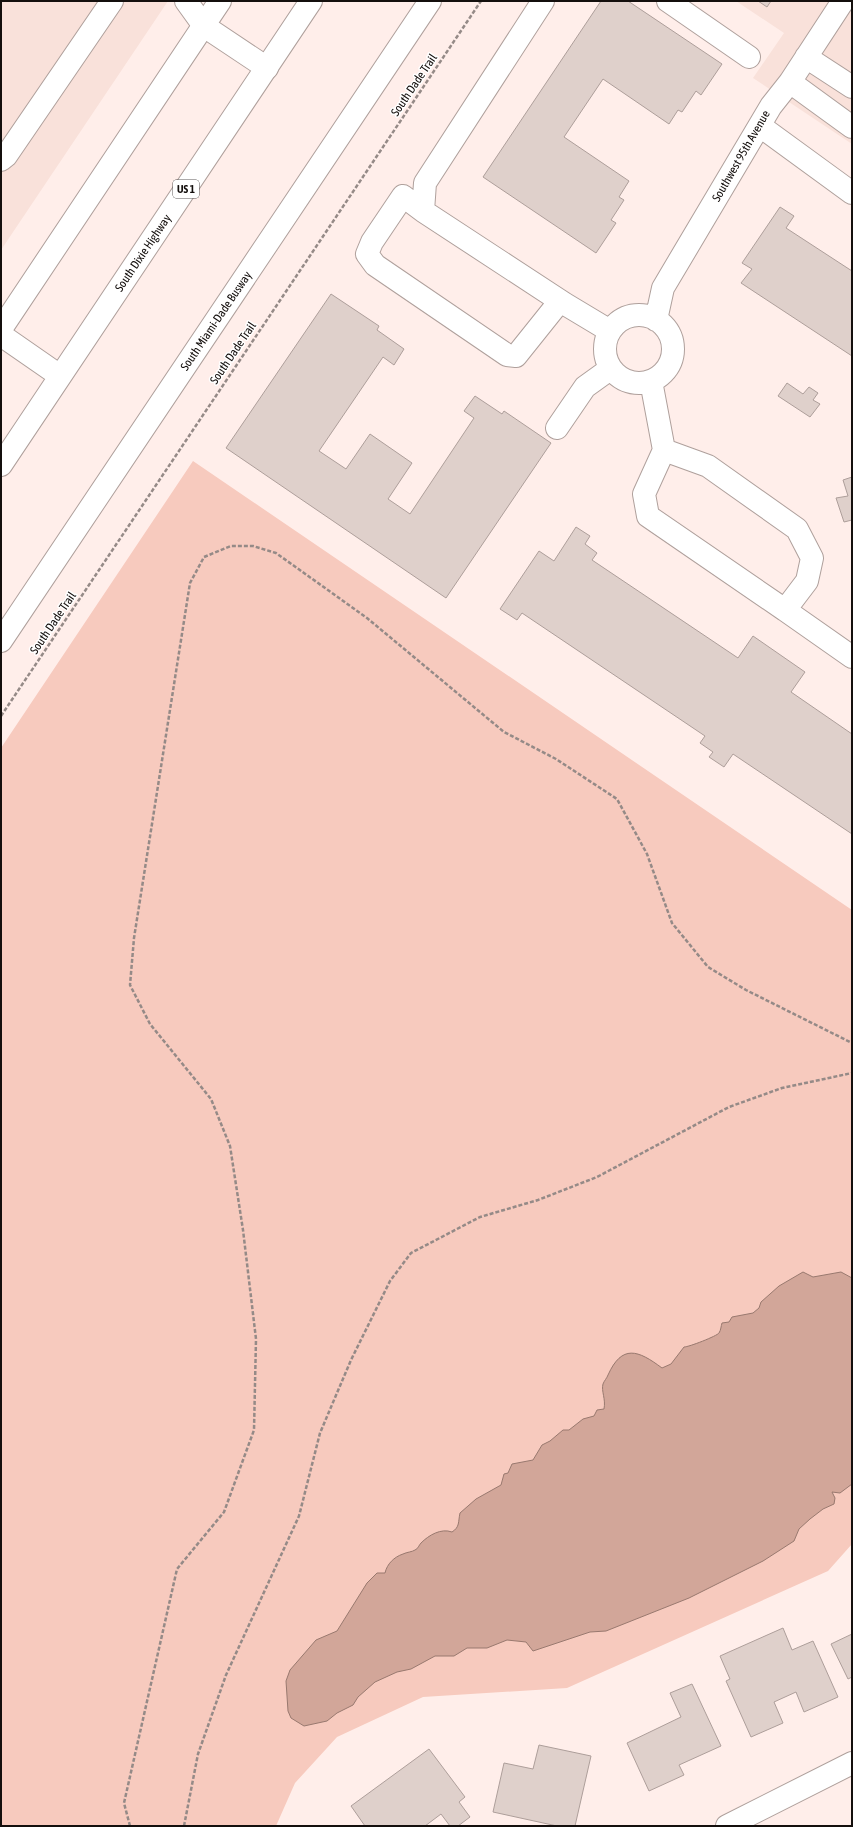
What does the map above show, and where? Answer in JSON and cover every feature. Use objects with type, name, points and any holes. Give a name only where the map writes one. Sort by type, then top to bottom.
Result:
[{"type":"main road","points":[[1,160],[6,156],[112,1]]},
{"type":"main road","points":[[186,1],[204,26],[267,68]]},
{"type":"main road","points":[[1,329],[220,1]]},
{"type":"main road","name":"South Dixie Highway","points":[[1,465],[311,1]]},
{"type":"main road","name":"South Miami-Dade Busway","points":[[1,641],[430,1]]},
{"type":"main road","points":[[423,211],[425,183],[543,1]]},
{"type":"main road","points":[[668,1],[749,56]]},
{"type":"main road","name":"Southwest 95th Avenue","points":[[656,320],[663,288],[771,106],[790,82],[843,1]]},
{"type":"main road","points":[[806,57],[852,87]]},
{"type":"main road","points":[[790,82],[852,127]]},
{"type":"main road","points":[[760,126],[852,193]]},
{"type":"main road","points":[[560,301],[516,356],[507,354],[375,265],[367,254],[372,242],[403,196],[423,211],[560,301],[610,331]]},
{"type":"main road","points":[[636,315],[646,316],[656,320],[665,327],[671,336],[673,347],[672,358],[668,368],[660,376],[651,381],[640,383],[628,382],[618,377],[610,368],[604,350],[605,340],[610,331],[617,323],[636,315]]},
{"type":"main road","points":[[1,334],[60,376]]},
{"type":"main road","points":[[557,428],[585,387],[610,368]]},
{"type":"main road","points":[[651,381],[664,450],[644,494],[648,516],[852,657]]},
{"type":"main road","points":[[664,450],[708,466],[797,529],[812,558],[807,581],[785,610]]},
{"type":"main road","points":[[727,1826],[852,1763]]},
{"type":"path","name":"South Dade Trail","points":[[1,716],[481,1]]},
{"type":"path","points":[[130,1826],[124,1803],[177,1569],[224,1512],[254,1430],[256,1339],[243,1230],[230,1146],[211,1099],[150,1024],[130,985],[134,938],[190,583],[204,556],[231,546],[252,546],[276,553],[367,618],[504,732],[556,759],[617,799],[647,854],[672,923],[708,967],[746,990],[852,1043]]},
{"type":"path","points":[[184,1826],[198,1754],[226,1675],[299,1516],[320,1433],[351,1360],[390,1281],[411,1252],[480,1217],[538,1200],[597,1177],[729,1107],[782,1088],[852,1073]]},
{"type":"shaded area","points":[[1,1],[168,1],[1,250]]},
{"type":"shaded area","points":[[736,1],[852,1],[852,144],[753,78],[784,33]]},
{"type":"shaded area","points":[[193,461],[852,910],[852,1544],[828,1571],[567,1688],[423,1697],[337,1737],[295,1783],[276,1826],[1,1826],[1,748]]},
{"type":"shaded area","points":[[803,1272],[813,1277],[841,1272],[852,1278],[852,1484],[840,1493],[832,1492],[835,1498],[834,1504],[823,1509],[799,1529],[794,1541],[763,1561],[689,1598],[606,1631],[590,1632],[533,1651],[526,1642],[507,1640],[487,1648],[467,1648],[454,1656],[435,1656],[411,1669],[397,1672],[375,1682],[358,1697],[353,1705],[337,1713],[327,1721],[304,1726],[291,1718],[288,1711],[286,1681],[290,1670],[316,1640],[337,1631],[367,1583],[377,1573],[385,1573],[387,1567],[394,1559],[418,1548],[421,1543],[431,1535],[444,1531],[452,1532],[455,1530],[460,1513],[476,1499],[501,1485],[504,1474],[508,1473],[512,1464],[533,1460],[542,1445],[550,1441],[563,1430],[569,1430],[583,1419],[594,1416],[597,1410],[604,1409],[603,1384],[613,1365],[619,1358],[625,1354],[631,1353],[645,1357],[662,1368],[671,1364],[684,1347],[708,1339],[719,1333],[722,1323],[729,1322],[732,1317],[753,1313],[759,1308],[761,1302],[779,1286]]},
{"type":"building","points":[[601,1],[628,1],[722,64],[701,95],[696,91],[682,112],[678,110],[669,124],[603,79],[564,137],[629,181],[619,197],[624,200],[611,220],[616,223],[596,253],[483,177]]},
{"type":"building","points":[[758,1],[771,1],[767,7]]},
{"type":"building","points":[[780,207],[794,216],[786,228],[852,271],[852,356],[741,283],[752,269],[742,263]]},
{"type":"building","points":[[331,294],[379,326],[377,330],[404,349],[394,365],[383,357],[319,451],[346,469],[370,434],[412,463],[388,499],[410,514],[474,418],[464,411],[475,396],[502,414],[504,411],[551,443],[446,598],[226,448]]},
{"type":"building","points":[[787,383],[803,394],[809,387],[818,393],[813,400],[820,404],[810,417],[778,396]]},
{"type":"building","points":[[852,477],[852,520],[844,522],[836,498],[848,496],[843,480]]},
{"type":"building","points":[[576,527],[590,536],[585,544],[597,553],[592,560],[738,658],[753,636],[805,672],[791,692],[852,734],[852,834],[733,754],[724,767],[709,757],[713,752],[700,743],[705,736],[522,613],[517,620],[500,609],[539,551],[554,561]]},
{"type":"building","points":[[783,1628],[792,1650],[813,1641],[838,1697],[804,1712],[796,1692],[774,1702],[783,1723],[751,1737],[726,1681],[730,1679],[720,1656]]},
{"type":"building","points":[[852,1634],[852,1677],[848,1679],[831,1644]]},
{"type":"building","points":[[692,1684],[721,1746],[679,1765],[684,1775],[649,1791],[627,1743],[681,1717],[670,1693]]},
{"type":"building","points":[[539,1745],[591,1756],[575,1826],[557,1826],[493,1812],[504,1763],[533,1769]]},
{"type":"building","points":[[429,1749],[465,1797],[459,1802],[470,1817],[458,1826],[450,1826],[441,1814],[425,1826],[365,1826],[351,1806]]}]
